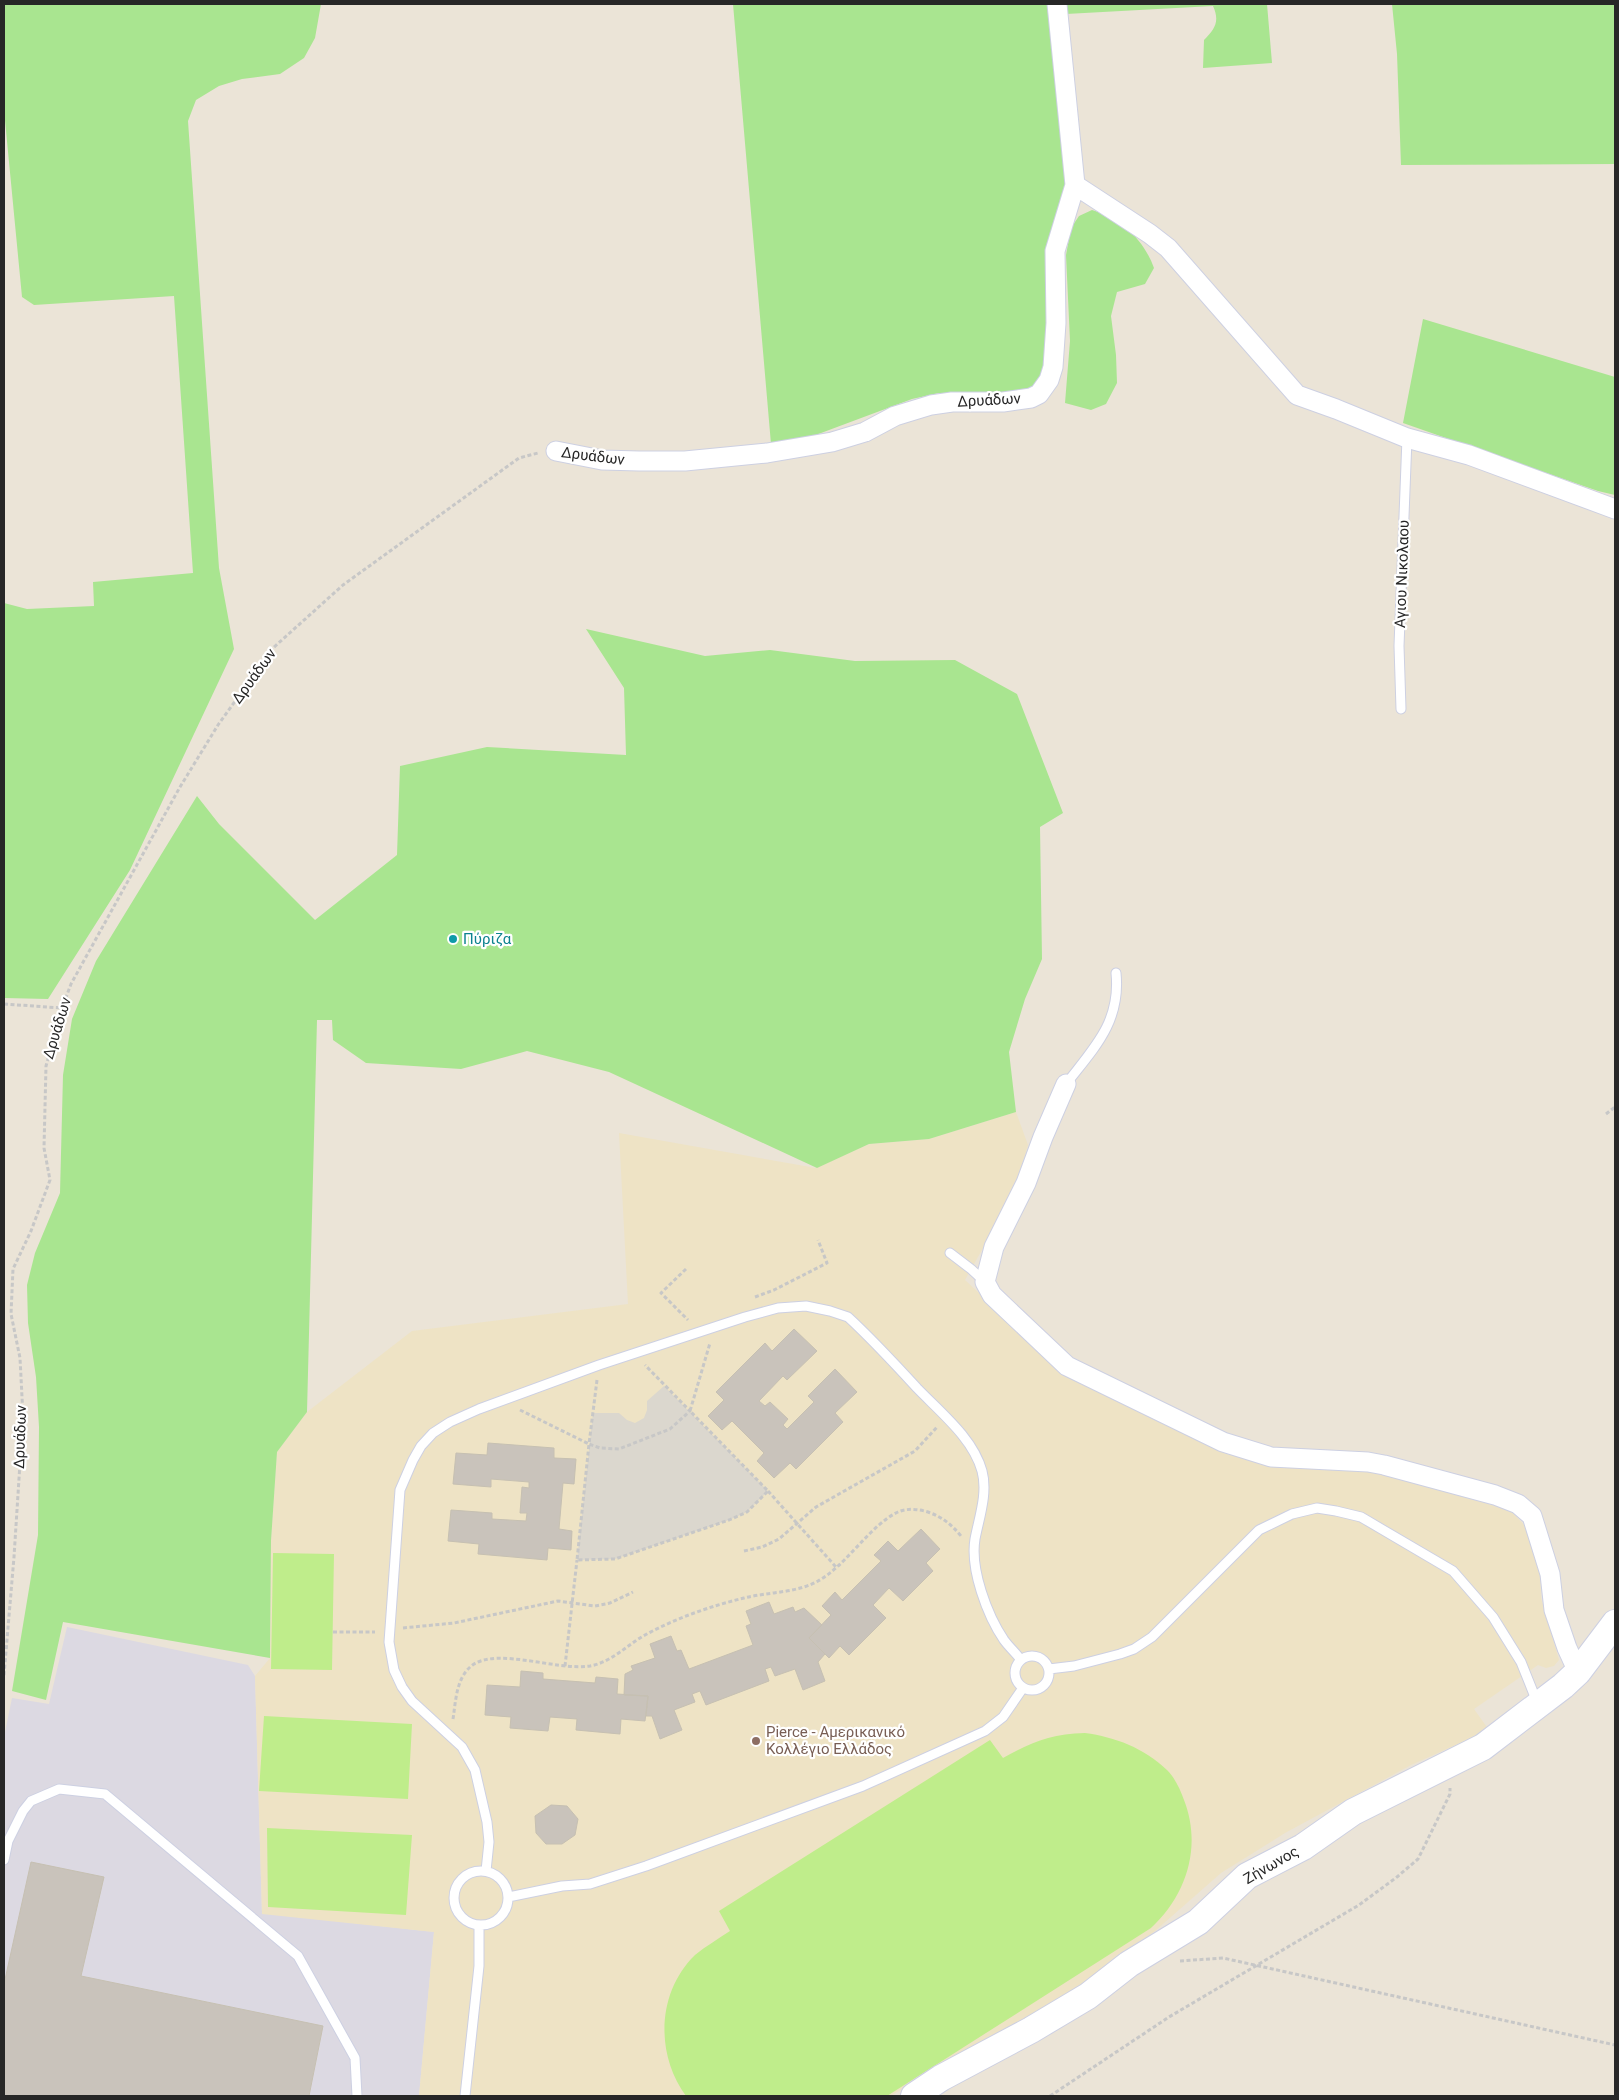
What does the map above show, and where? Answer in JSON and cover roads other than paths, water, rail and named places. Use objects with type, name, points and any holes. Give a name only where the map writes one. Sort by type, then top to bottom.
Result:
[{"type":"street","points":[[1057,4],[1075,185],[1168,248],[1297,395],[1407,438],[1469,455],[1615,509]]},
{"type":"street","name":"Δρυάδων","points":[[556,451],[602,460],[639,461],[685,461],[767,453],[832,442],[864,432],[913,410],[931,405],[952,402],[1003,402],[1031,398],[1040,394],[1049,380],[1053,367],[1056,323],[1055,251],[1075,185]]},
{"type":"street","points":[[1066,1084],[1042,1137],[1026,1182],[994,1247],[985,1282],[992,1295],[1067,1366],[1223,1442],[1271,1457],[1368,1462],[1384,1465],[1496,1495],[1518,1504],[1532,1516],[1541,1540],[1550,1574],[1554,1610],[1578,1672]]},
{"type":"street","name":"Ζήνωνος","points":[[914,2096],[941,2078],[1031,2030],[1088,1996],[1129,1964],[1198,1922],[1247,1876],[1303,1847],[1353,1812],[1483,1747],[1563,1686],[1578,1672],[1615,1623]]},
{"type":"lane","name":"Αγιου Νικολαου","points":[[1401,710],[1399,646],[1407,438]]},
{"type":"lane","points":[[1066,1084],[1104,1034],[1114,1012],[1117,985],[1116,973]]},
{"type":"lane","points":[[950,1254],[985,1282]]},
{"type":"lane","points":[[486,1872],[489,1842],[482,1796],[475,1770],[462,1747],[412,1701],[402,1687],[394,1670],[390,1642],[400,1490],[413,1460],[421,1446],[433,1433],[450,1422],[500,1401],[634,1353],[715,1326],[778,1308],[806,1306],[848,1317],[966,1440],[982,1472],[984,1492],[974,1542],[976,1574],[988,1610],[1004,1640],[1021,1660]]},
{"type":"lane","points":[[1049,1669],[1074,1666],[1134,1649],[1152,1637],[1258,1530],[1292,1514],[1317,1508],[1361,1518],[1453,1571],[1493,1617],[1521,1662],[1538,1704]]},
{"type":"lane","points":[[1028,1656],[1039,1657],[1044,1660],[1049,1669],[1049,1677],[1042,1687],[1031,1691],[1023,1688],[1015,1677],[1016,1666],[1028,1656]]},
{"type":"lane","points":[[508,1897],[562,1886],[590,1884],[646,1866],[863,1786],[985,1731],[1003,1717],[1023,1688]]},
{"type":"lane","points":[[4,1860],[8,1841],[23,1811],[31,1801],[59,1789],[105,1794],[298,1956],[355,2058],[357,2096]]},
{"type":"lane","points":[[486,1872],[501,1880],[506,1888],[508,1897],[502,1914],[488,1924],[479,1925],[470,1923],[457,1911],[454,1894],[462,1879],[469,1873],[486,1872]]},
{"type":"lane","points":[[465,2096],[479,1966],[479,1925]]},
{"type":"place","name":"Πύριζα","points":[[453,939]]},
{"type":"place","name":"Pierce - Αμερικανικό Κολλέγιο Ελλάδος","points":[[756,1741]]}]
